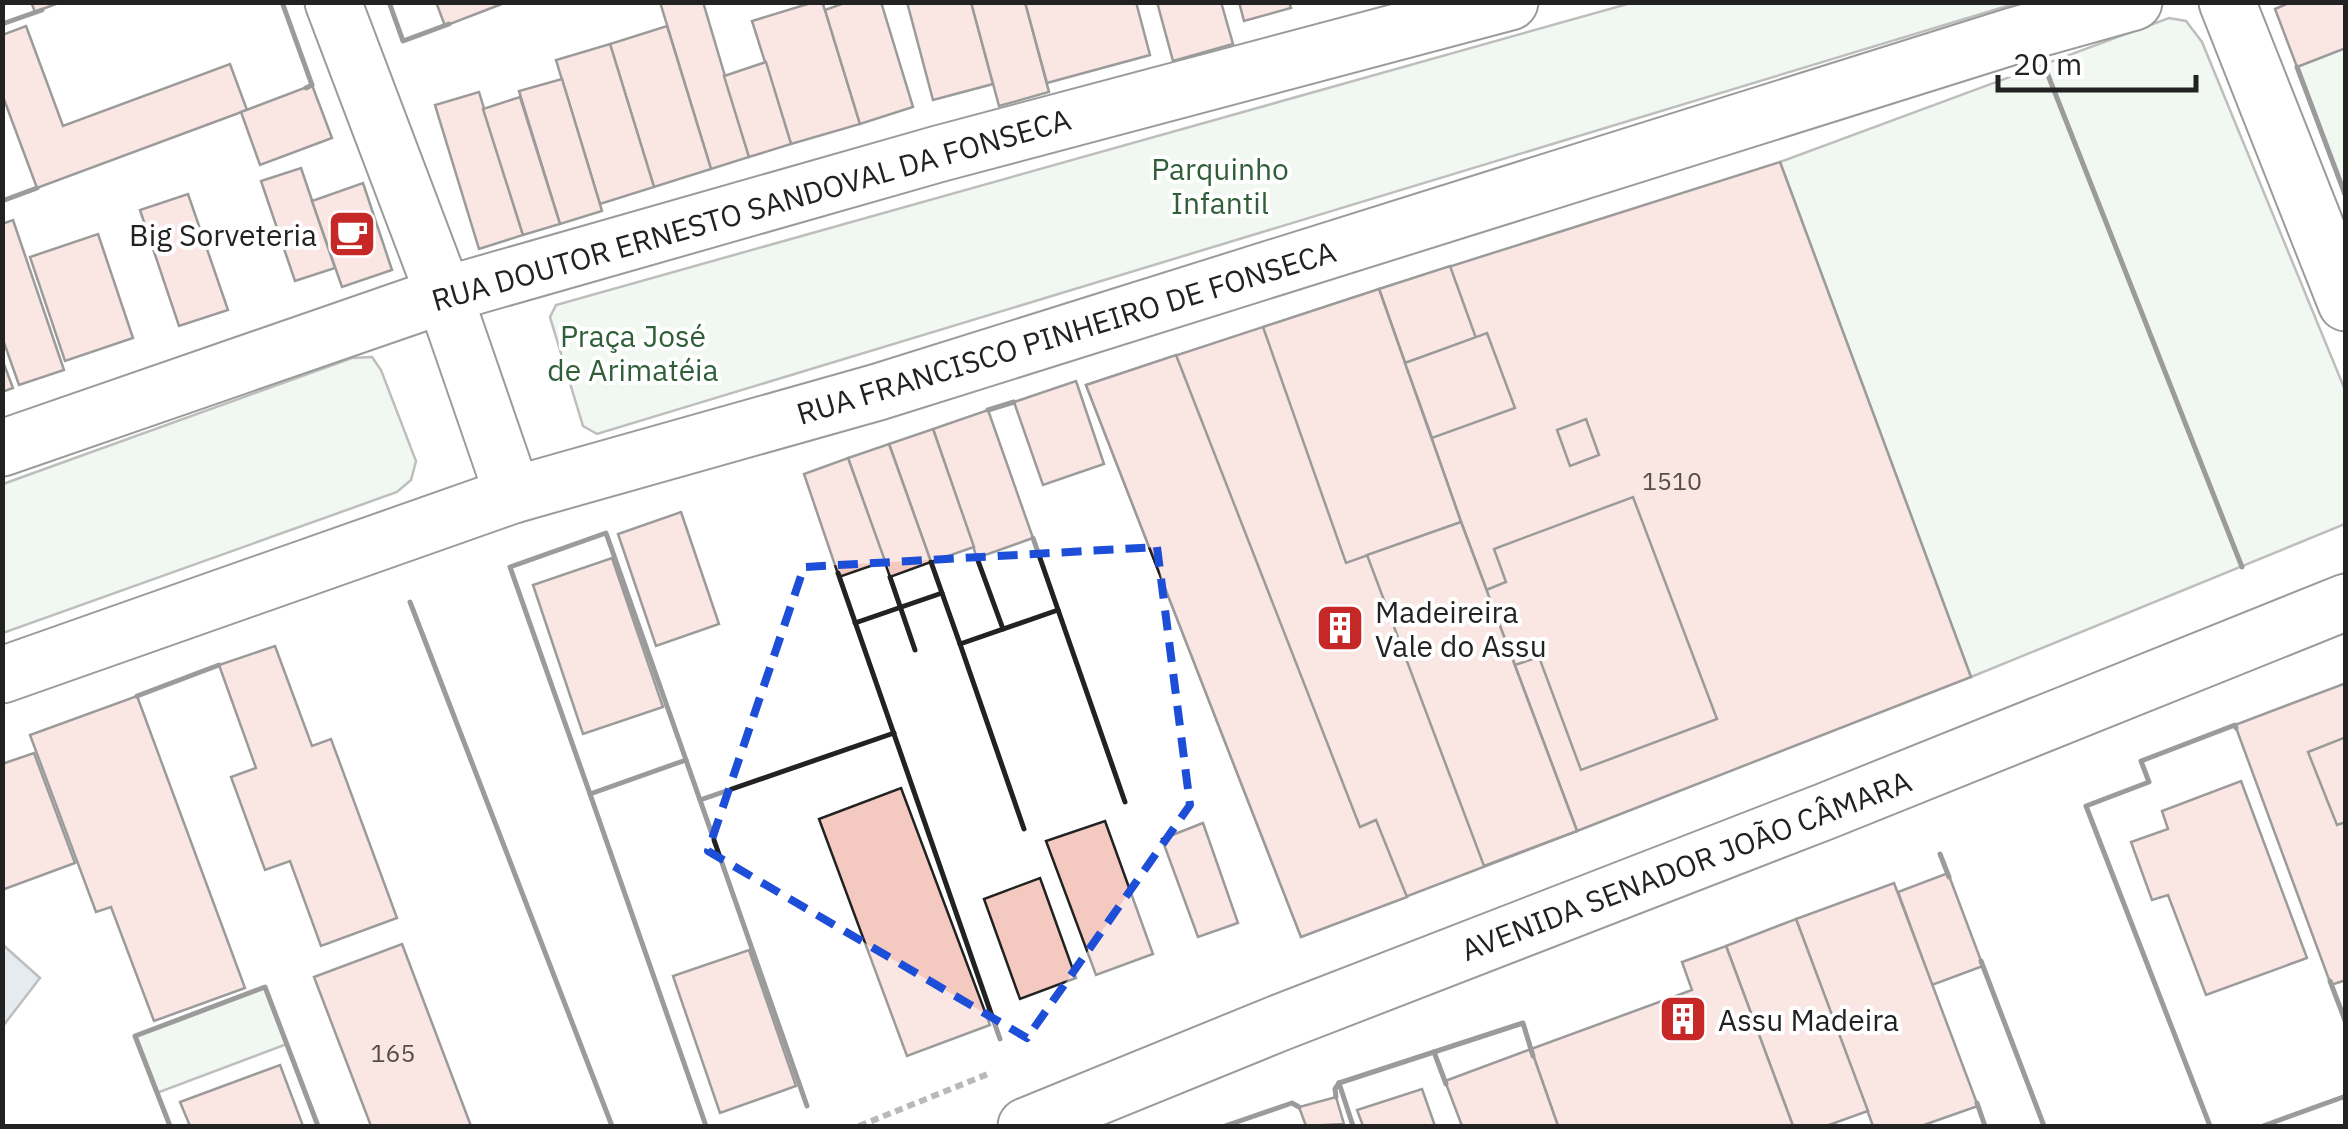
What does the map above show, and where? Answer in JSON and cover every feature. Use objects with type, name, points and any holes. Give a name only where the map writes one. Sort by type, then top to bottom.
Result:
[{"type":"street","points":[[332,2],[444,295],[514,495]]},
{"type":"street","name":"RUA DOUTOR ERNESTO SANDOVAL DA FONSECA","points":[[2,448],[444,295],[938,154],[1510,2]]},
{"type":"street","name":"RUA FRANCISCO PINHEIRO DE FONSECA","points":[[2,675],[514,495],[878,392],[1994,42],[2134,2]]},
{"type":"street","points":[[2226,2],[2346,302]]},
{"type":"street","name":"AVENIDA SENADOR JOÃO CÂMARA","points":[[1026,1126],[2346,602]]},
{"type":"highlighted area","points":[[1157,547],[1190,805],[1027,1038],[708,851],[804,567]]},
{"type":"green space","name":"Praça José de Arimatéia","points":[[1631,3],[2017,3],[597,434],[583,426],[550,317],[556,305]]},
{"type":"green space","points":[[2169,18],[2186,21],[2202,42],[2345,390],[2345,524],[1971,677],[1780,162]]},
{"type":"green space","points":[[2345,48],[2345,197],[2297,67]]},
{"type":"green space","points":[[372,357],[381,370],[416,461],[411,480],[397,492],[3,633],[3,484],[352,358]]},
{"type":"green space","points":[[265,987],[287,1044],[157,1093],[135,1036]]},
{"type":"shaded area","points":[[2,944],[40,978],[3,1026],[2,1026]]},
{"type":"building","points":[[31,2],[61,2],[35,12]]},
{"type":"building","points":[[436,2],[507,2],[445,26]]},
{"type":"building","points":[[660,2],[703,2],[749,157],[711,169]]},
{"type":"building","points":[[822,2],[860,124],[791,144],[752,21]]},
{"type":"building","points":[[847,2],[881,2],[913,107],[860,124],[825,10]]},
{"type":"building","points":[[907,2],[971,2],[993,84],[933,100]]},
{"type":"building","points":[[971,2],[1025,2],[1049,92],[999,106]]},
{"type":"building","points":[[1025,2],[1136,2],[1150,55],[1047,83]]},
{"type":"building","points":[[1157,2],[1221,2],[1233,44],[1173,61]]},
{"type":"building","points":[[1239,2],[1289,2],[1291,8],[1244,21]]},
{"type":"building","points":[[2291,2],[2346,2],[2346,48],[2297,67],[2275,9]]},
{"type":"building","points":[[26,26],[63,126],[230,64],[247,110],[37,188],[2,94],[2,35]]},
{"type":"building","points":[[667,26],[711,169],[654,187],[610,44]]},
{"type":"building","points":[[610,44],[654,187],[600,204],[556,60]]},
{"type":"building","points":[[766,62],[791,144],[749,157],[724,76]]},
{"type":"building","points":[[562,79],[602,211],[560,224],[519,91]]},
{"type":"building","points":[[312,85],[332,138],[260,165],[241,112]]},
{"type":"building","points":[[479,92],[523,235],[479,249],[435,105]]},
{"type":"building","points":[[520,97],[560,224],[523,235],[483,109]]},
{"type":"building","points":[[1780,162],[1971,677],[1577,831],[1379,289]]},
{"type":"building","points":[[301,168],[335,268],[295,281],[261,181]]},
{"type":"building","name":"Big Sorveteria","points":[[363,183],[392,270],[342,287],[312,201]]},
{"type":"building","points":[[188,194],[228,310],[179,326],[140,210]]},
{"type":"building","points":[[13,220],[64,370],[19,385],[2,337],[2,224]]},
{"type":"building","points":[[98,234],[133,338],[65,361],[30,257]]},
{"type":"building","points":[[1450,266],[1476,338],[1405,363],[1379,289]]},
{"type":"building","name":"Madeireira Vale do Assu","points":[[1379,289],[1577,831],[1301,937],[1086,385]]},
{"type":"building","points":[[1379,289],[1461,522],[1346,563],[1263,327]]},
{"type":"building","points":[[1487,333],[1515,408],[1432,438],[1405,363]]},
{"type":"building","points":[[1176,355],[1360,827],[1376,820],[1407,897],[1301,937],[1086,385]]},
{"type":"building","points":[[2,359],[13,388],[2,392]]},
{"type":"building","points":[[1076,381],[1104,464],[1043,485],[1014,402]]},
{"type":"building","points":[[988,410],[1033,538],[977,558],[933,429]]},
{"type":"building","points":[[1586,419],[1599,455],[1570,466],[1557,430]]},
{"type":"building","points":[[933,429],[974,547],[931,562],[889,444]]},
{"type":"building","points":[[889,444],[931,562],[890,577],[848,458]]},
{"type":"building","points":[[848,458],[885,561],[839,577],[804,474]]},
{"type":"building","points":[[1633,497],[1717,719],[1581,770],[1539,657],[1515,665],[1486,590],[1506,582],[1494,549]]},
{"type":"building","points":[[681,512],[719,624],[656,646],[618,534]]},
{"type":"building","points":[[1461,522],[1577,831],[1484,866],[1367,555]]},
{"type":"building","points":[[612,558],[663,707],[583,734],[533,585]]},
{"type":"building","points":[[275,646],[312,746],[331,739],[397,918],[321,946],[290,861],[265,870],[231,777],[256,768],[219,665]]},
{"type":"building","points":[[2346,683],[2346,980],[2331,985],[2235,725]]},
{"type":"building","points":[[137,696],[245,988],[154,1021],[111,907],[96,912],[30,735]]},
{"type":"building","points":[[2346,737],[2346,822],[2337,825],[2308,752]]},
{"type":"building","points":[[34,753],[75,863],[2,890],[2,764]]},
{"type":"building","points":[[2241,781],[2307,958],[2206,995],[2168,895],[2152,900],[2131,842],[2168,829],[2162,811]]},
{"type":"building","points":[[901,788],[990,1025],[907,1056],[819,819]]},
{"type":"building","points":[[1105,821],[1153,954],[1096,975],[1046,841]]},
{"type":"building","points":[[1203,823],[1238,923],[1198,937],[1162,839]]},
{"type":"building","points":[[1948,873],[1983,966],[1932,985],[1898,892]]},
{"type":"building","points":[[1040,878],[1076,978],[1020,999],[984,899]]},
{"type":"building","points":[[1894,883],[1978,1106],[1921,1126],[1873,1126],[1796,919]]},
{"type":"building","points":[[1796,919],[1868,1111],[1826,1126],[1793,1126],[1726,946]]},
{"type":"building","points":[[402,944],[471,1126],[371,1126],[314,977]]},
{"type":"building","name":"Assu Madeira","points":[[1726,946],[1793,1126],[1558,1126],[1531,1049],[1692,990],[1682,962]]},
{"type":"building","points":[[749,950],[796,1086],[720,1113],[673,976]]},
{"type":"building","points":[[1531,1049],[1558,1126],[1462,1126],[1445,1081]]},
{"type":"building","points":[[280,1065],[303,1126],[190,1126],[180,1102]]},
{"type":"building","points":[[1422,1089],[1435,1126],[1363,1126],[1357,1110]]},
{"type":"building","points":[[1336,1097],[1344,1124],[1306,1126],[1299,1107]]},
{"type":"wall","points":[[282,2],[312,85],[306,88]]},
{"type":"wall","points":[[389,2],[403,41],[449,24]]},
{"type":"wall","points":[[2,24],[42,10]]},
{"type":"wall","points":[[2044,65],[2242,567]]},
{"type":"wall","points":[[2297,67],[2346,197]]},
{"type":"wall","points":[[2,201],[37,188]]},
{"type":"wall","points":[[988,410],[1014,402]]},
{"type":"wall","points":[[606,533],[686,760],[590,794],[510,567],[606,533]]},
{"type":"wall","points":[[1033,538],[1125,802]]},
{"type":"wall","points":[[977,558],[1003,629]]},
{"type":"wall","points":[[931,562],[960,644],[1058,610]]},
{"type":"wall","points":[[838,573],[1000,1039]]},
{"type":"wall","points":[[890,577],[915,650]]},
{"type":"wall","points":[[855,623],[942,593]]},
{"type":"wall","points":[[410,602],[612,1126]]},
{"type":"wall","points":[[960,644],[1024,829]]},
{"type":"wall","points":[[137,696],[219,665]]},
{"type":"wall","points":[[2210,1126],[2086,806],[2149,782],[2141,761],[2235,725],[2236,728]]},
{"type":"wall","points":[[700,800],[894,733]]},
{"type":"wall","points":[[686,760],[807,1106]]},
{"type":"wall","points":[[590,794],[706,1126]]},
{"type":"wall","points":[[1940,854],[1949,877]]},
{"type":"wall","points":[[1981,961],[2044,1126]]},
{"type":"wall","points":[[2330,981],[2346,1023]]},
{"type":"wall","points":[[170,1126],[135,1036],[265,987],[318,1126]]},
{"type":"wall","points":[[1434,1052],[1523,1023],[1533,1056]]},
{"type":"wall","points":[[1339,1083],[1434,1052],[1446,1084]]},
{"type":"wall","points":[[1336,1097],[1339,1083],[1353,1126]]},
{"type":"wall","points":[[2263,1126],[2346,1096]]},
{"type":"wall","points":[[1225,1126],[1292,1103],[1299,1107]]},
{"type":"wall","points":[[1977,1103],[1985,1126]]},
{"type":"place","name":"Big Sorveteria","points":[[352,234]]},
{"type":"place","name":"Madeireira Vale do Assu","points":[[1340,628]]},
{"type":"place","name":"Assu Madeira","points":[[1683,1019]]},
{"type":"park label","name":"Parquinho Infantil","points":[[1220,185]]}]
